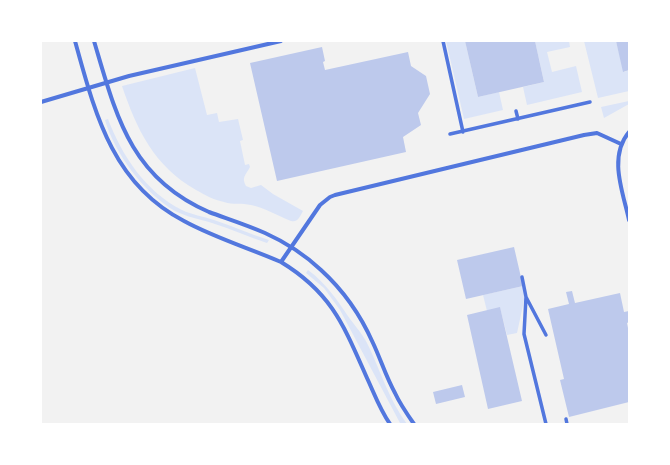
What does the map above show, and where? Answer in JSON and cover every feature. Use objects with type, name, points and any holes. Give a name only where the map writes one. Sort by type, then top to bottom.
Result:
[{"type":"street","points":[[74,41],[103,132],[113,153],[135,182],[150,198],[168,212],[188,223],[258,251],[281,262],[294,270],[315,287],[338,316],[354,347],[378,403],[390,424]]},
{"type":"street","points":[[94,41],[117,115],[128,140],[143,164],[178,195],[193,204],[266,233],[291,248],[320,269],[348,300],[373,343],[394,393],[414,424]]},
{"type":"street","points":[[41,102],[129,76],[281,41]]},
{"type":"street","points":[[442,41],[463,132]]},
{"type":"street","points":[[450,134],[590,102]]},
{"type":"street","points":[[516,111],[518,119]]},
{"type":"street","points":[[629,132],[621,144],[617,167],[629,220]]},
{"type":"street","points":[[281,262],[320,205],[335,195],[597,133],[621,144]]},
{"type":"street","points":[[522,277],[526,297],[524,334],[546,424]]},
{"type":"street","points":[[526,297],[546,335]]},
{"type":"street","points":[[518,336],[524,334]]},
{"type":"street","points":[[566,418],[567,424]]},
{"type":"shaded area","points":[[446,41],[465,41],[478,97],[499,92],[503,110],[464,119]]},
{"type":"shaded area","points":[[535,41],[569,41],[570,47],[547,52],[552,72],[576,66],[582,92],[527,105],[523,87],[544,82]]},
{"type":"shaded area","points":[[584,41],[616,41],[624,72],[629,70],[629,91],[598,98]]},
{"type":"shaded area","points":[[195,68],[207,115],[217,113],[219,122],[238,119],[243,140],[240,141],[245,165],[249,164],[250,167],[244,178],[246,186],[251,188],[261,185],[273,194],[303,211],[297,220],[291,221],[248,204],[227,203],[196,190],[169,170],[149,146],[134,117],[122,86]]},
{"type":"shaded area","points":[[629,101],[629,104],[604,118],[601,107]]},
{"type":"shaded area","points":[[108,119],[120,146],[128,159],[146,183],[157,193],[182,210],[269,240],[267,243],[219,225],[184,215],[175,211],[152,194],[132,172],[123,159],[105,120]]},
{"type":"shaded area","points":[[308,270],[321,281],[331,293],[363,336],[391,396],[407,424],[400,423],[340,310],[324,288],[306,273]]},
{"type":"shaded area","points":[[523,286],[525,296],[517,333],[507,335],[500,308],[487,311],[483,295]]},
{"type":"building","points":[[465,41],[535,41],[544,82],[478,97]]},
{"type":"building","points":[[616,41],[629,41],[629,70],[623,72]]},
{"type":"building","points":[[322,47],[325,70],[408,52],[411,66],[426,76],[430,94],[418,113],[421,125],[403,137],[406,152],[277,181],[250,63]]},
{"type":"building","points":[[514,247],[523,286],[466,299],[457,260]]},
{"type":"building","points":[[572,291],[575,303],[620,293],[624,312],[629,311],[629,322],[627,323],[629,333],[629,402],[569,417],[560,380],[564,379],[548,309],[569,304],[566,292]]},
{"type":"building","points":[[500,307],[522,401],[488,409],[467,315]]},
{"type":"building","points":[[462,385],[465,397],[436,404],[433,392]]}]
